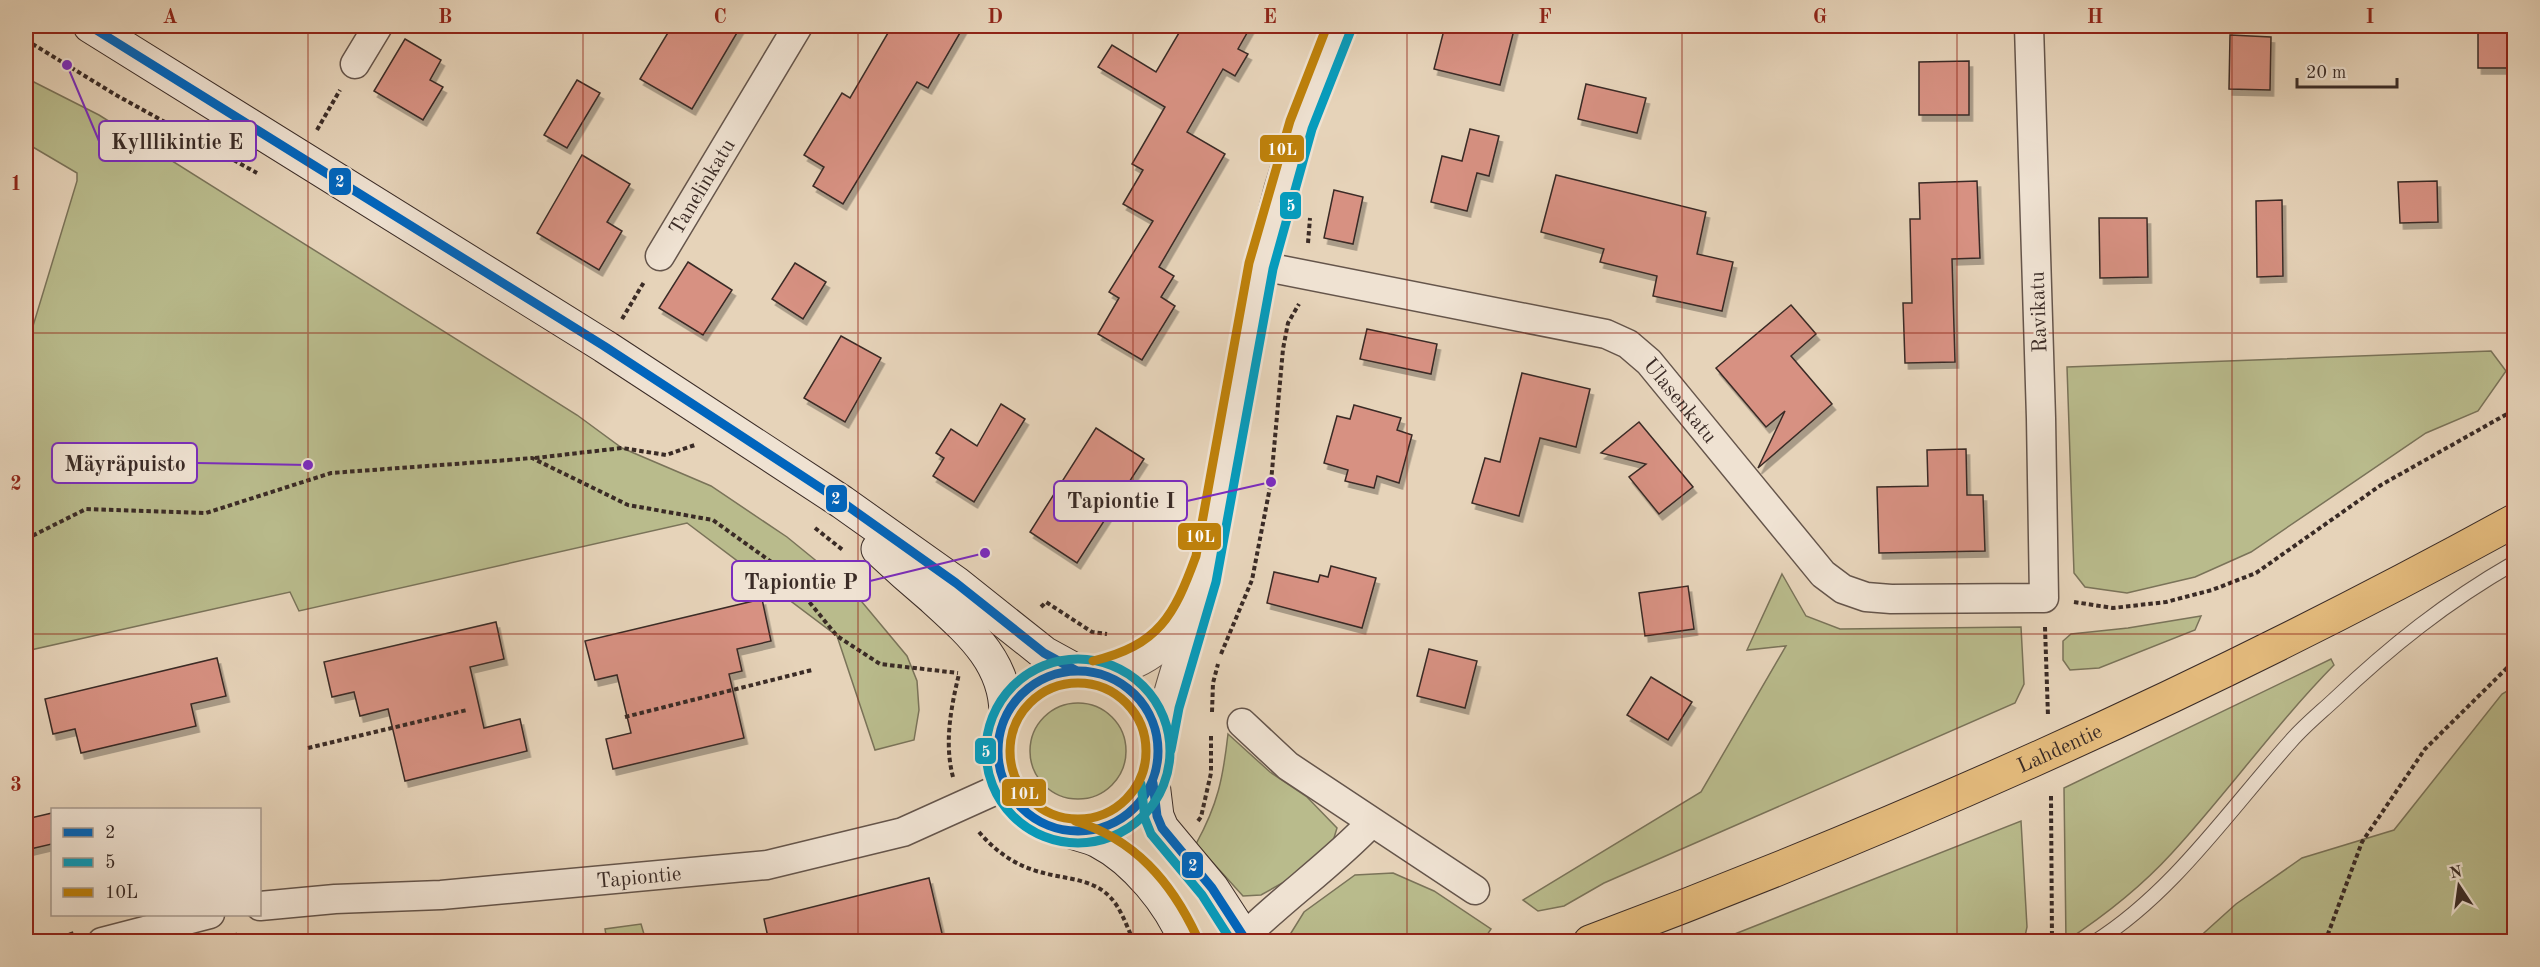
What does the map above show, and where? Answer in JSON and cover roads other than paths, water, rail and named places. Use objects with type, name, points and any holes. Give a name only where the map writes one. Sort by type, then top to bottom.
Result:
[{"type":"highway","name":"Lahdentie","points":[[1590,942],[1786,866],[1993,779],[2182,693],[2433,566],[2514,521]]},
{"type":"main road","points":[[90,26],[604,346],[842,502],[956,583],[1044,653],[1086,671],[1108,675],[1127,686],[1144,702],[1154,723],[1159,748]]},
{"type":"main road","points":[[1246,939],[1212,888],[1162,828],[1157,816],[1153,783],[1163,716],[1197,611],[1262,266],[1281,189],[1301,125],[1340,26]]},
{"type":"main road","points":[[795,473],[973,634],[988,653],[1002,679],[1006,696],[1006,714]]},
{"type":"main road","points":[[1186,942],[1169,909],[1138,873],[1114,851],[1096,840],[1044,824],[1021,808],[1005,786],[998,766],[997,745],[1006,714],[1011,705],[1026,691],[1055,675],[1133,664],[1170,634],[1196,594],[1208,559]]},
{"type":"main road","points":[[1071,832],[1097,830],[1117,822],[1133,811],[1153,783]]},
{"type":"street","points":[[355,64],[378,26]]},
{"type":"street","name":"Tanelinkatu","points":[[660,256],[798,26]]},
{"type":"street","name":"Ravikatu","points":[[2029,26],[2041,394],[2044,598]]},
{"type":"street","name":"Ulasenkatu","points":[[1262,266],[1605,334],[1628,344],[1649,363],[1803,551],[1823,574],[1844,589],[1866,597],[1891,599],[2044,598]]},
{"type":"street","points":[[1242,723],[1288,766],[1475,890]]},
{"type":"street","name":"Tapiontie","points":[[261,906],[335,899],[441,895],[767,865],[903,832],[1005,786]]},
{"type":"street","points":[[1246,939],[1273,909],[1348,848],[1371,823]]},
{"type":"street","points":[[102,942],[206,916]]},
{"type":"lane","points":[[2094,942],[2118,927],[2143,906],[2194,854],[2293,739],[2404,636],[2470,588],[2514,563]]},
{"type":"place","name":"Kylllikintie E","points":[[67,65]]},
{"type":"place","name":"Mäyräpuisto","points":[[308,465]]},
{"type":"place","name":"Tapiontie I","points":[[1271,482]]},
{"type":"place","name":"Tapiontie P","points":[[985,553]]}]
